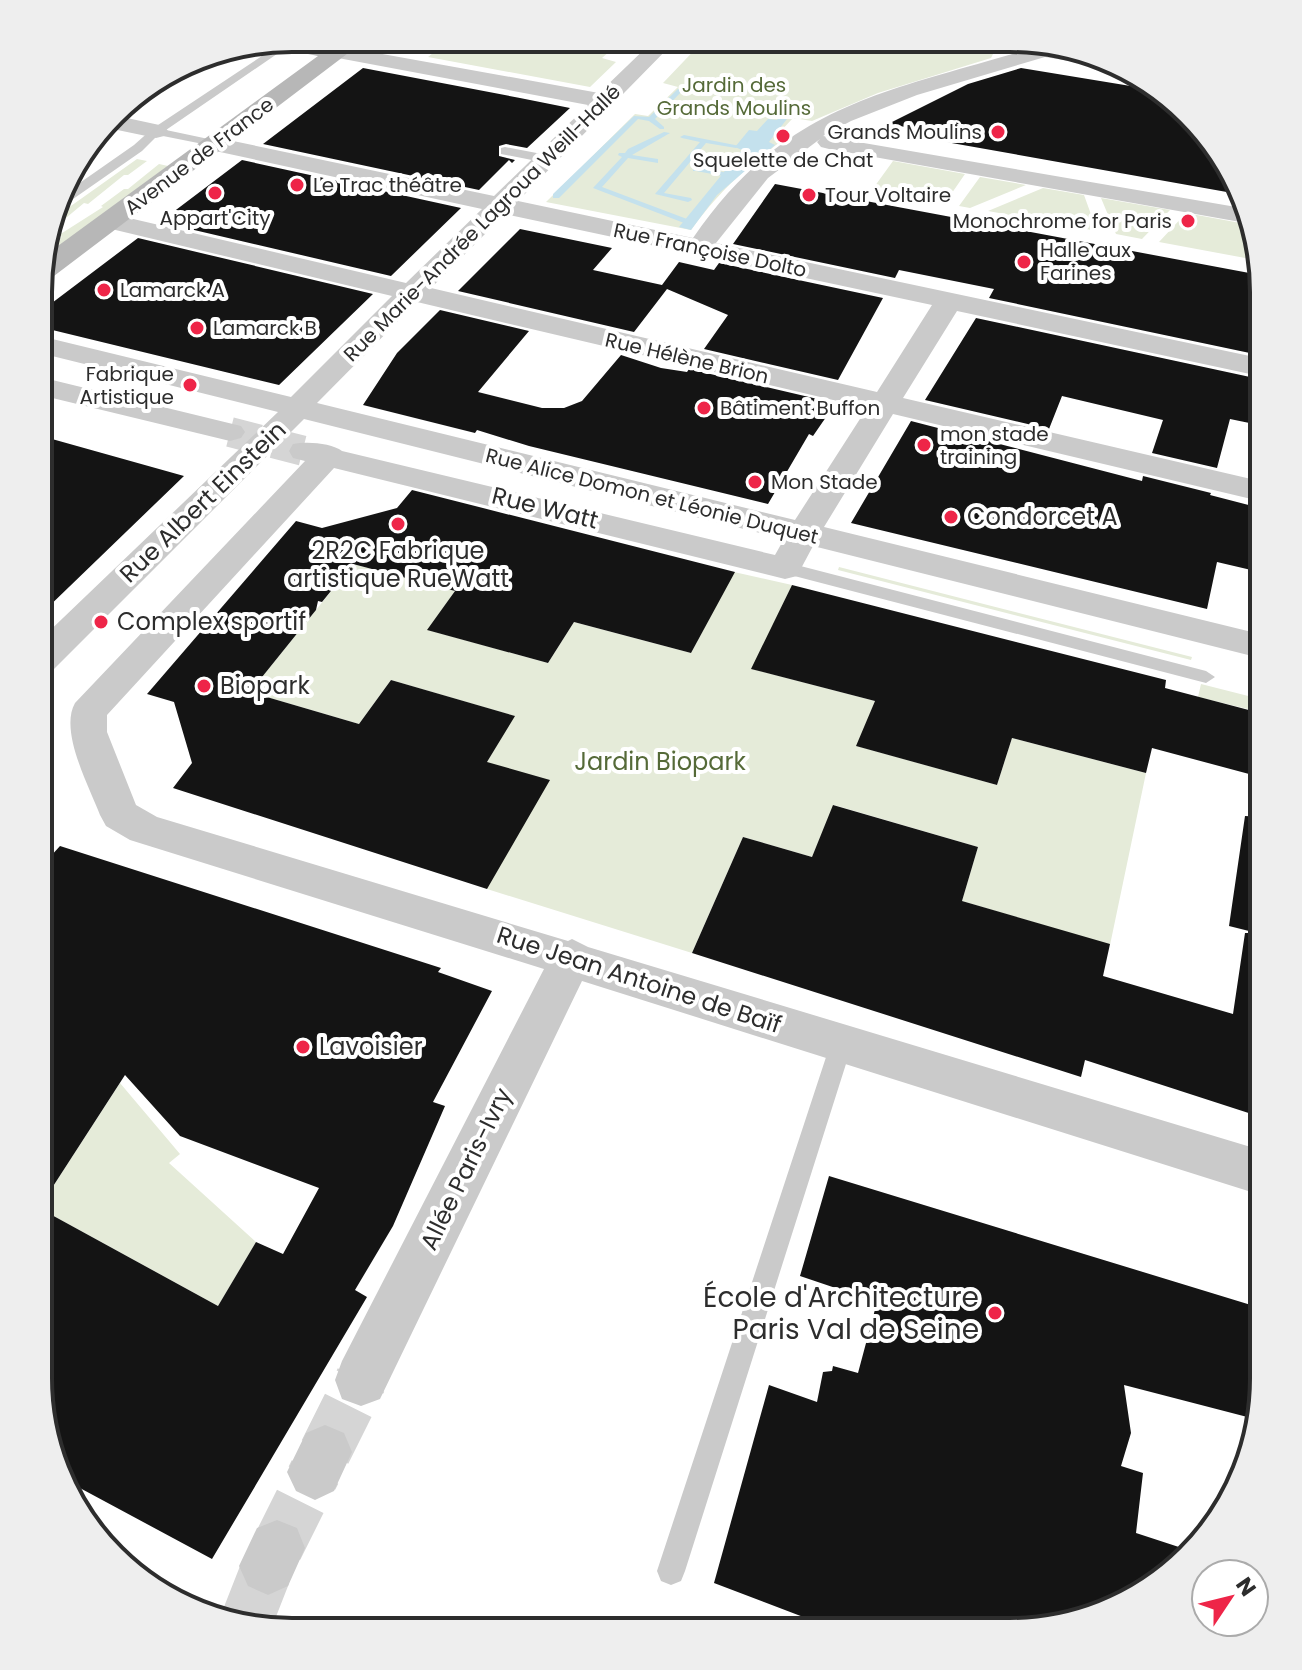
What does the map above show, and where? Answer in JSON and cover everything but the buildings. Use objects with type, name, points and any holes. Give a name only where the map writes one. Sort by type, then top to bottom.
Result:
[{"type":"street","name":"Rue Marie-Andrée Lagroua Weill-Hallé","points":[[297,408],[653,52]]},
{"type":"street","name":"Avenue de France","points":[[54,263],[337,53]]},
{"type":"street","points":[[384,53],[604,101]]},
{"type":"street","points":[[700,248],[753,179],[785,151],[818,130],[879,103],[1033,53]]},
{"type":"street","points":[[121,124],[156,131]]},
{"type":"street","points":[[829,142],[1237,215]]},
{"type":"street","name":"Rue Françoise Dolto","points":[[214,144],[1250,365]]},
{"type":"street","name":"Rue Hélène Brion","points":[[112,222],[1250,489]]},
{"type":"street","points":[[785,568],[803,534],[949,301]]},
{"type":"street","name":"Rue Alice Domon et Léonie Duquet","points":[[52,347],[1250,643]]},
{"type":"street","points":[[52,389],[230,432]]},
{"type":"street","name":"Rue Albert Einstein","points":[[52,649],[297,408]]},
{"type":"street","name":"Rue Watt","points":[[88,712],[317,452],[785,568]]},
{"type":"street","name":"Rue Jean Antoine de Baïf","points":[[88,712],[88,732],[120,815],[144,829],[572,957],[841,1045],[1249,1169]]},
{"type":"street","name":"Allée Paris-Ivry","points":[[361,1380],[572,957]]},
{"type":"lane","name":"Avenue de France","points":[[74,193],[266,54]]},
{"type":"lane","name":"Rue Françoise Dolto","points":[[156,131],[214,144]]},
{"type":"lane","points":[[505,151],[547,159]]},
{"type":"lane","name":"Rue Watt","points":[[785,568],[1206,677]]},
{"type":"lane","points":[[671,1571],[841,1045]]},
{"type":"green space","name":"Jardin des Grands Moulins","points":[[692,52],[994,52],[991,58],[878,93],[812,121],[793,118],[778,134],[786,137],[724,190],[691,230],[546,202],[635,114],[648,116],[678,87],[663,83]]},
{"type":"green space","points":[[433,53],[608,53],[602,58],[616,62],[590,87],[428,57]]},
{"type":"green space","points":[[137,159],[147,161],[63,220],[67,209]]},
{"type":"green space","points":[[893,161],[965,174],[945,203],[872,190]]},
{"type":"green space","points":[[159,164],[168,166],[56,248],[58,239],[62,237],[59,235],[128,189]]},
{"type":"green space","points":[[980,177],[1026,185],[970,208],[959,206]]},
{"type":"green space","points":[[1043,188],[1084,195],[1097,231],[988,211]]},
{"type":"green space","points":[[1101,198],[1170,210],[1142,239],[1116,234]]},
{"type":"green space","points":[[1186,213],[1240,223],[1248,258],[1159,242]]},
{"type":"green space","name":"Jardin Biopark","points":[[353,564],[455,591],[428,630],[548,663],[574,622],[691,653],[734,572],[792,585],[752,669],[875,701],[857,746],[997,785],[1012,738],[1146,773],[1110,945],[962,901],[978,847],[834,805],[812,857],[743,837],[692,953],[487,889],[487,762],[514,716],[391,680],[359,724],[250,692]]},
{"type":"green space","points":[[839,567],[1192,657],[1191,660],[838,570]]},
{"type":"green space","points":[[1201,684],[1250,696],[1250,710],[1198,697]]},
{"type":"green space","points":[[120,1083],[180,1154],[169,1163],[256,1242],[218,1306],[52,1215],[52,1188]]},
{"type":"water","points":[[779,117],[787,119],[769,142],[775,145],[717,195],[691,230],[679,227],[742,150],[735,147],[749,130],[757,131],[768,119],[777,120]]},
{"type":"waterway","points":[[651,119],[680,90]]},
{"type":"waterway","points":[[556,196],[636,117],[651,119]]},
{"type":"waterway","points":[[651,119],[662,128]]},
{"type":"waterway","points":[[627,156],[666,133]]},
{"type":"waterway","points":[[684,137],[705,140]]},
{"type":"waterway","points":[[688,200],[659,194],[705,140]]},
{"type":"waterway","points":[[705,140],[720,143]]},
{"type":"waterway","points":[[726,144],[736,146]]},
{"type":"waterway","points":[[622,155],[627,156]]},
{"type":"waterway","points":[[627,156],[655,161]]},
{"type":"waterway","points":[[627,156],[597,188],[684,221]]},
{"type":"waterway","points":[[696,169],[723,174]]},
{"type":"tunnel","points":[[230,432],[304,451]]},
{"type":"tunnel","points":[[325,1452],[361,1380]]},
{"type":"tunnel","points":[[277,1548],[315,1472]]},
{"type":"tunnel","points":[[249,1614],[268,1566]]},
{"type":"place","name":"Grands Moulins","points":[[998,132]]},
{"type":"place","name":"Squelette de Chat","points":[[783,136]]},
{"type":"place","name":"Le Trac théâtre","points":[[297,185]]},
{"type":"place","name":"Appart'City","points":[[215,193]]},
{"type":"place","name":"Tour Voltaire","points":[[809,195]]},
{"type":"place","name":"Monochrome for Paris","points":[[1188,221]]},
{"type":"place","name":"Halle aux Farines","points":[[1024,262]]},
{"type":"place","name":"Lamarck A","points":[[104,290]]},
{"type":"place","name":"Lamarck B","points":[[197,328]]},
{"type":"place","name":"Fabrique Artistique","points":[[190,385]]},
{"type":"place","name":"Bâtiment Buffon","points":[[704,408]]},
{"type":"place","name":"mon stade training","points":[[924,445]]},
{"type":"place","name":"Mon Stade","points":[[755,482]]},
{"type":"place","name":"Condorcet A","points":[[951,517]]},
{"type":"place","name":"2R2C Fabrique artistique RueWatt","points":[[398,524]]},
{"type":"place","name":"Complex sportif","points":[[101,622]]},
{"type":"place","name":"Biopark","points":[[204,686]]},
{"type":"place","name":"Lavoisier","points":[[303,1047]]},
{"type":"place","name":"École d'Architecture Paris Val de Seine","points":[[995,1313]]}]
